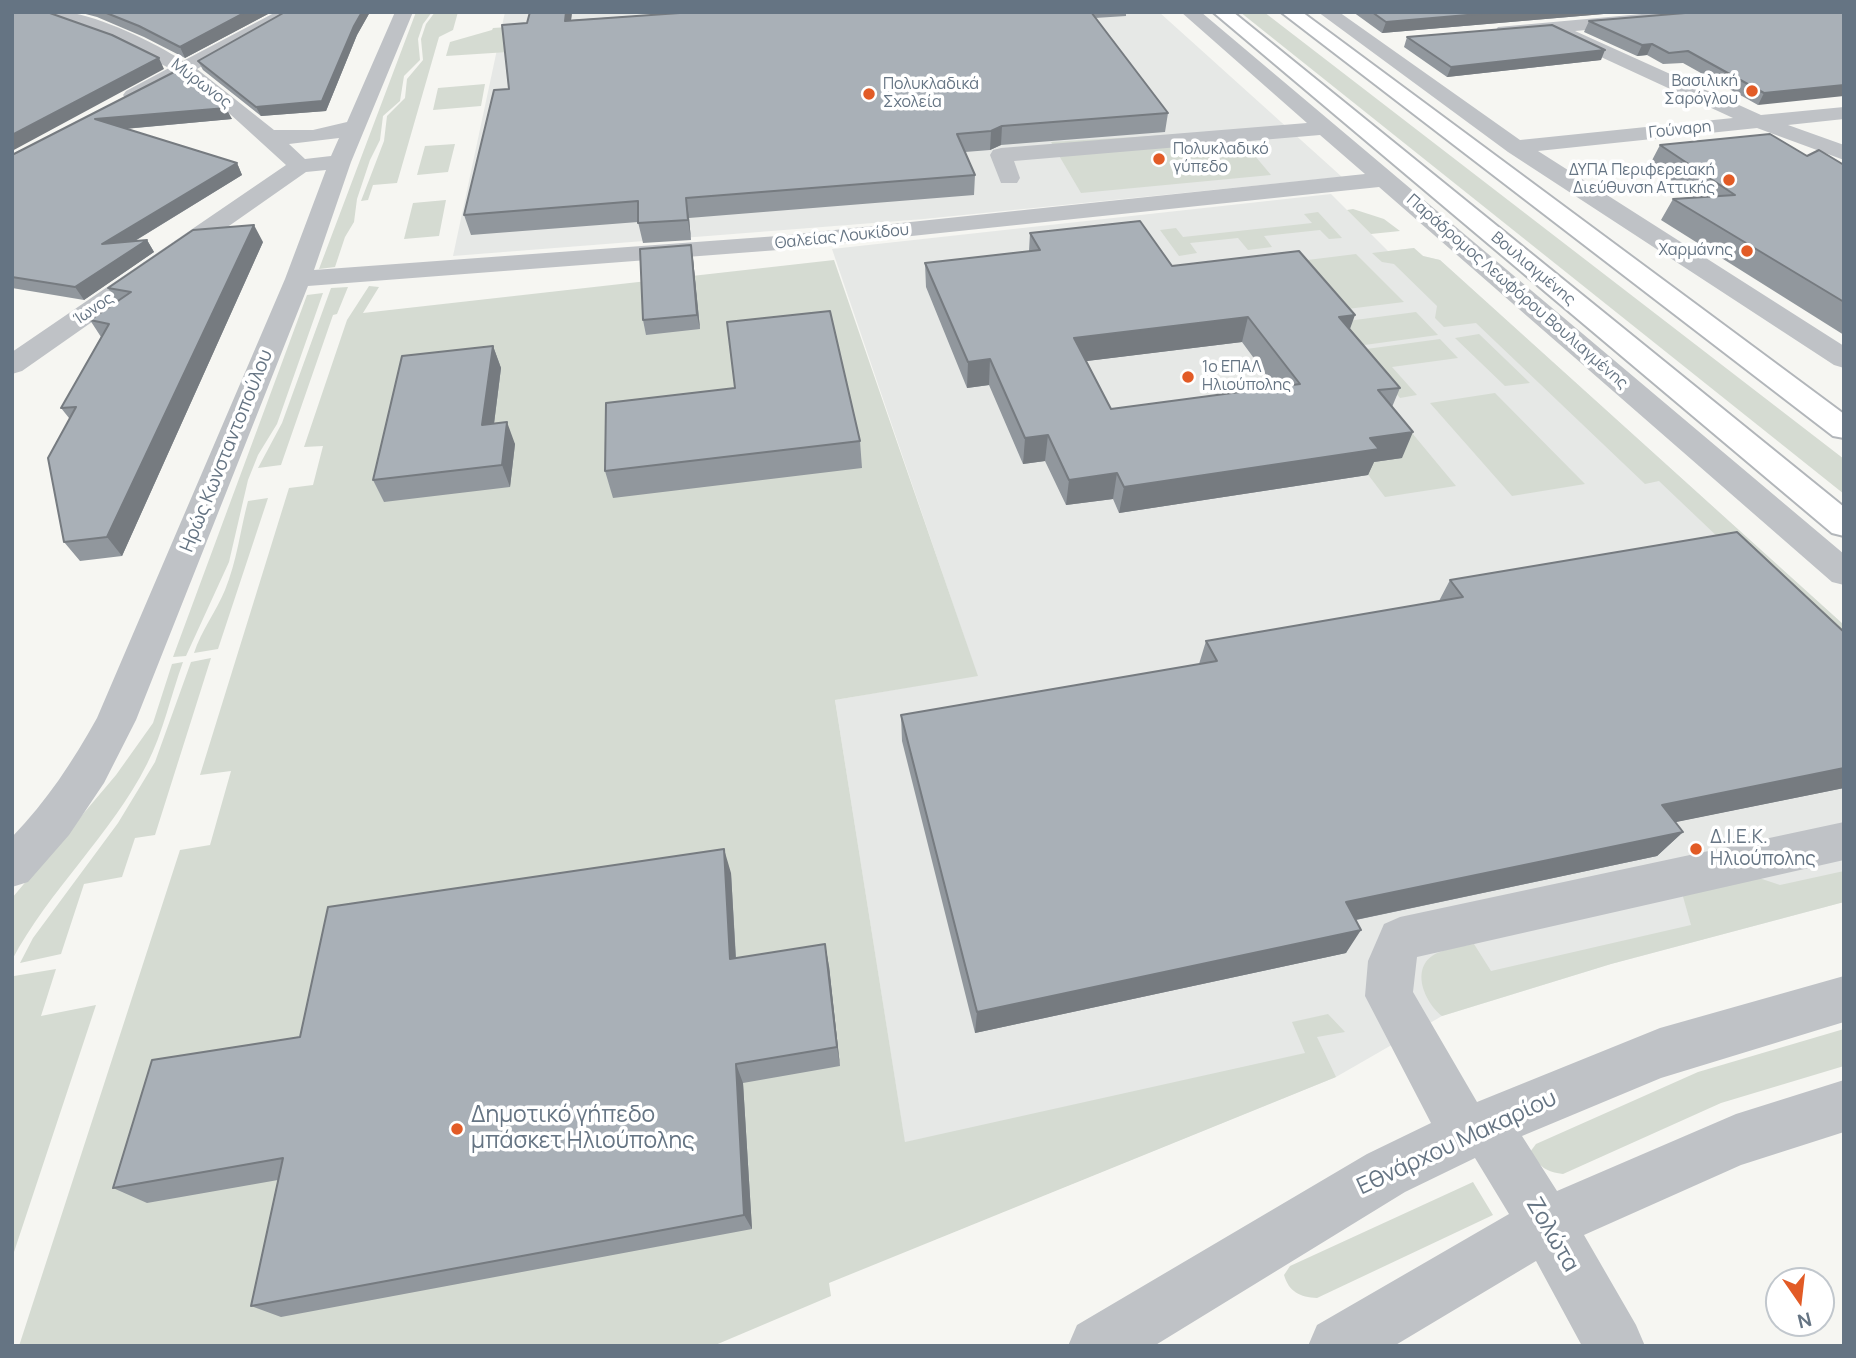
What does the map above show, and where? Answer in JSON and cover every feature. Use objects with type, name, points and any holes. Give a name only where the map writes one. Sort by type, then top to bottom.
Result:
[{"type":"main road","name":"Βουλιαγμένης","points":[[1222,12],[1844,525]]},
{"type":"main road","points":[[1290,12],[1844,429]]},
{"type":"street","name":"Μύρωνος","points":[[48,12],[97,28],[169,60],[268,136],[300,166]]},
{"type":"street","points":[[121,102],[290,12]]},
{"type":"street","name":"Ηρώς Κωνσταντοπούλου","points":[[12,868],[54,822],[89,771],[116,720],[298,279],[306,200],[340,162],[404,12]]},
{"type":"street","name":"Παράδρομος Λεωφόρου Βουλιαγμένης","points":[[1190,12],[1844,573]]},
{"type":"street","points":[[1327,12],[1516,147],[1844,359]]},
{"type":"street","points":[[1519,12],[1759,122],[1844,153]]},
{"type":"street","points":[[1487,33],[1732,12]]},
{"type":"street","points":[[1334,44],[1396,40]]},
{"type":"street","name":"Γούναρη","points":[[1516,147],[1844,113]]},
{"type":"street","points":[[268,136],[306,138],[330,135],[355,126]]},
{"type":"street","points":[[1009,178],[1001,155],[1328,128]]},
{"type":"street","points":[[300,166],[340,162]]},
{"type":"street","name":"Ίωνος","points":[[12,365],[246,206],[300,166]]},
{"type":"street","name":"Θαλείας Λουκίδου","points":[[298,279],[778,243],[1385,179]]},
{"type":"street","points":[[916,252],[1408,198]]},
{"type":"street","name":"Ίωνος","points":[[246,206],[306,200]]},
{"type":"street","name":"Ζολώτα","points":[[1615,1346],[1546,1224],[1476,1130],[1389,996],[1392,961],[1400,939],[1844,841]]},
{"type":"street","name":"Εθνάρχου Μακαρίου","points":[[1106,1344],[1386,1172],[1476,1130],[1660,1053],[1844,999]]},
{"type":"street","points":[[1338,1346],[1546,1224],[1736,1140],[1844,1106]]},
{"type":"street","points":[[1789,1124],[1844,1136]]},
{"type":"shaded area","points":[[416,12],[432,12],[423,24],[418,39],[420,60],[404,76],[400,101],[383,116],[380,140],[357,199],[354,222],[345,237],[335,267],[319,269]]},
{"type":"shaded area","points":[[435,12],[458,12],[453,30],[439,37],[397,183],[373,185],[368,200],[361,201],[384,141],[387,116],[405,98],[407,79],[423,60],[421,39],[426,24]]},
{"type":"shaded area","name":"Πολυκλαδικά Σχολεία","points":[[505,12],[1159,12],[1342,177],[924,219],[453,256]]},
{"type":"shaded area","points":[[1240,12],[1264,12],[1844,459],[1844,494]]},
{"type":"shaded area","points":[[508,27],[508,52],[446,56],[450,42],[493,28]]},
{"type":"shaded area","points":[[485,84],[481,106],[433,110],[438,88]]},
{"type":"shaded area","name":"Πολυκλαδικό γύπεδο","points":[[1234,131],[1271,175],[1081,193],[1051,142]]},
{"type":"shaded area","points":[[455,144],[448,172],[417,175],[425,146]]},
{"type":"shaded area","points":[[1331,194],[1388,251],[1414,248],[1423,256],[1440,260],[1844,625],[1844,902],[1611,964],[1442,1016],[1336,1077],[921,1245],[835,700],[977,675],[832,249]]},
{"type":"shaded area","points":[[446,200],[439,236],[404,239],[413,203]]},
{"type":"shaded area","points":[[1353,209],[1384,219],[1400,231],[1371,234],[1347,210]]},
{"type":"shaded area","points":[[1318,212],[1342,238],[1329,239],[1320,230],[1264,236],[1272,247],[1248,250],[1238,238],[1190,243],[1197,253],[1179,256],[1160,230],[1176,228],[1183,237],[1312,223],[1304,214]]},
{"type":"shaded area","points":[[1414,248],[1423,256],[1440,260],[1844,625],[1844,657],[1659,481],[1645,484],[1476,323],[1444,327],[1435,318],[1437,306],[1394,264],[1382,262],[1372,253]]},
{"type":"shaded area","points":[[1356,254],[1404,302],[1323,312],[1194,274]]},
{"type":"shaded area","points":[[834,260],[978,676],[835,700],[905,1142],[1305,1053],[1292,1022],[1328,1014],[1345,1032],[1317,1037],[1336,1077],[829,1283],[831,1296],[713,1346],[19,1346],[180,850],[210,845],[231,771],[200,775],[289,488],[313,485],[323,446],[304,447],[347,320],[369,286],[379,287],[363,313]]},
{"type":"shaded area","points":[[348,287],[337,314],[333,315],[281,465],[258,468],[282,423],[331,288]]},
{"type":"shaded area","points":[[323,293],[277,424],[258,455],[248,480],[229,562],[186,656],[173,657],[307,295]]},
{"type":"shaded area","points":[[1416,312],[1438,335],[1276,357],[1332,323]]},
{"type":"shaded area","points":[[1479,334],[1530,383],[1505,386],[1455,338]]},
{"type":"shaded area","points":[[1440,339],[1458,358],[1392,367],[1417,395],[1400,398],[1359,350]]},
{"type":"shaded area","points":[[1349,357],[1456,486],[1385,497],[1360,464]]},
{"type":"shaded area","points":[[1495,393],[1585,484],[1512,496],[1430,403]]},
{"type":"shaded area","points":[[268,498],[218,649],[194,653],[229,579],[248,501]]},
{"type":"shaded area","points":[[211,658],[155,835],[135,838],[122,877],[84,884],[61,954],[20,963],[33,938],[118,823],[155,762],[191,662]]},
{"type":"shaded area","points":[[183,662],[158,740],[147,764],[116,815],[44,910],[12,960],[12,898],[116,775],[153,723],[172,664]]},
{"type":"shaded area","points":[[1844,871],[1844,902],[1611,964],[1442,1016],[1424,992],[1424,964],[1430,957],[1448,949],[1474,944],[1491,971],[1691,925],[1682,893],[1753,876],[1780,885]]},
{"type":"shaded area","points":[[56,969],[41,1016],[96,1005],[12,1258],[12,989],[14,976]]},
{"type":"shaded area","points":[[1844,1029],[1844,1066],[1721,1103],[1563,1174],[1544,1168],[1530,1152],[1536,1144],[1698,1072]]},
{"type":"shaded area","points":[[1473,1182],[1493,1215],[1317,1298],[1296,1292],[1286,1281],[1284,1275],[1290,1266]]},
{"type":"building","points":[[12,12],[47,12],[112,35],[159,58],[12,135]]},
{"type":"building","points":[[104,12],[246,12],[180,47]]},
{"type":"building","points":[[285,12],[362,12],[322,101],[256,107],[198,61]]},
{"type":"building","name":"Πολυκλαδικά Σχολεία","points":[[530,12],[566,12],[565,21],[694,12],[1091,12],[1168,113],[1002,126],[991,131],[957,134],[975,175],[686,198],[688,220],[638,223],[638,201],[464,215],[494,90],[509,89],[502,25],[527,23]]},
{"type":"building","points":[[1372,12],[1502,12],[1386,22]]},
{"type":"building","points":[[1697,12],[1844,12],[1844,85],[1764,93],[1688,51],[1669,53],[1652,44],[1642,45],[1589,21]]},
{"type":"building","points":[[1552,25],[1605,50],[1451,67],[1407,37]]},
{"type":"building","points":[[178,70],[226,108],[95,119],[237,163],[102,244],[147,240],[75,287],[12,277],[12,155]]},
{"type":"building","points":[[1770,134],[1807,156],[1819,150],[1844,165],[1844,302],[1673,199],[1735,195],[1660,145]]},
{"type":"building","points":[[1140,221],[1172,266],[1299,251],[1355,315],[1339,317],[1400,388],[1378,390],[1413,432],[1370,438],[1379,449],[1124,487],[1117,473],[1069,480],[1048,435],[1025,438],[990,359],[968,362],[925,263],[1040,250],[1030,233]],"holes":[[[1248,317],[1300,384],[1111,409],[1074,338]]]},
{"type":"building","points":[[254,225],[107,537],[64,542],[48,458],[76,407],[61,408],[109,324],[90,320],[131,292],[108,288],[193,230]]},
{"type":"building","points":[[691,245],[697,315],[643,320],[640,249]]},
{"type":"building","points":[[830,311],[860,441],[605,471],[606,403],[735,388],[727,322]]},
{"type":"building","points":[[493,346],[482,425],[507,422],[502,465],[373,480],[402,356]]},
{"type":"building","points":[[1737,532],[1844,632],[1844,768],[1662,805],[1683,832],[1346,902],[1361,930],[977,1012],[901,715],[1217,661],[1206,641],[1463,597],[1450,580]]},
{"type":"building","name":"Δημοτικό γήπεδο μπάσκετ Ηλιούπολης","points":[[724,849],[730,959],[825,944],[837,1047],[736,1064],[744,1215],[251,1306],[283,1158],[113,1188],[152,1060],[300,1037],[328,907]]},
{"type":"place","name":"Βασιλική Σαρόγλου","points":[[1752,91]]},
{"type":"place","name":"Πολυκλαδικά Σχολεία","points":[[869,94]]},
{"type":"place","name":"Πολυκλαδικό γύπεδο","points":[[1159,159]]},
{"type":"place","name":"ΔΥΠΑ Περιφερειακή Διεύθυνση Αττικής","points":[[1729,180]]},
{"type":"place","name":"Χαρμάνης","points":[[1747,251]]},
{"type":"place","name":"1ο ΕΠΑΛ Ηλιούπολης","points":[[1188,377]]},
{"type":"place","name":"Δ.Ι.Ε.Κ. Ηλιούπολης","points":[[1696,849]]},
{"type":"place","name":"Δημοτικό γήπεδο μπάσκετ Ηλιούπολης","points":[[457,1129]]}]
